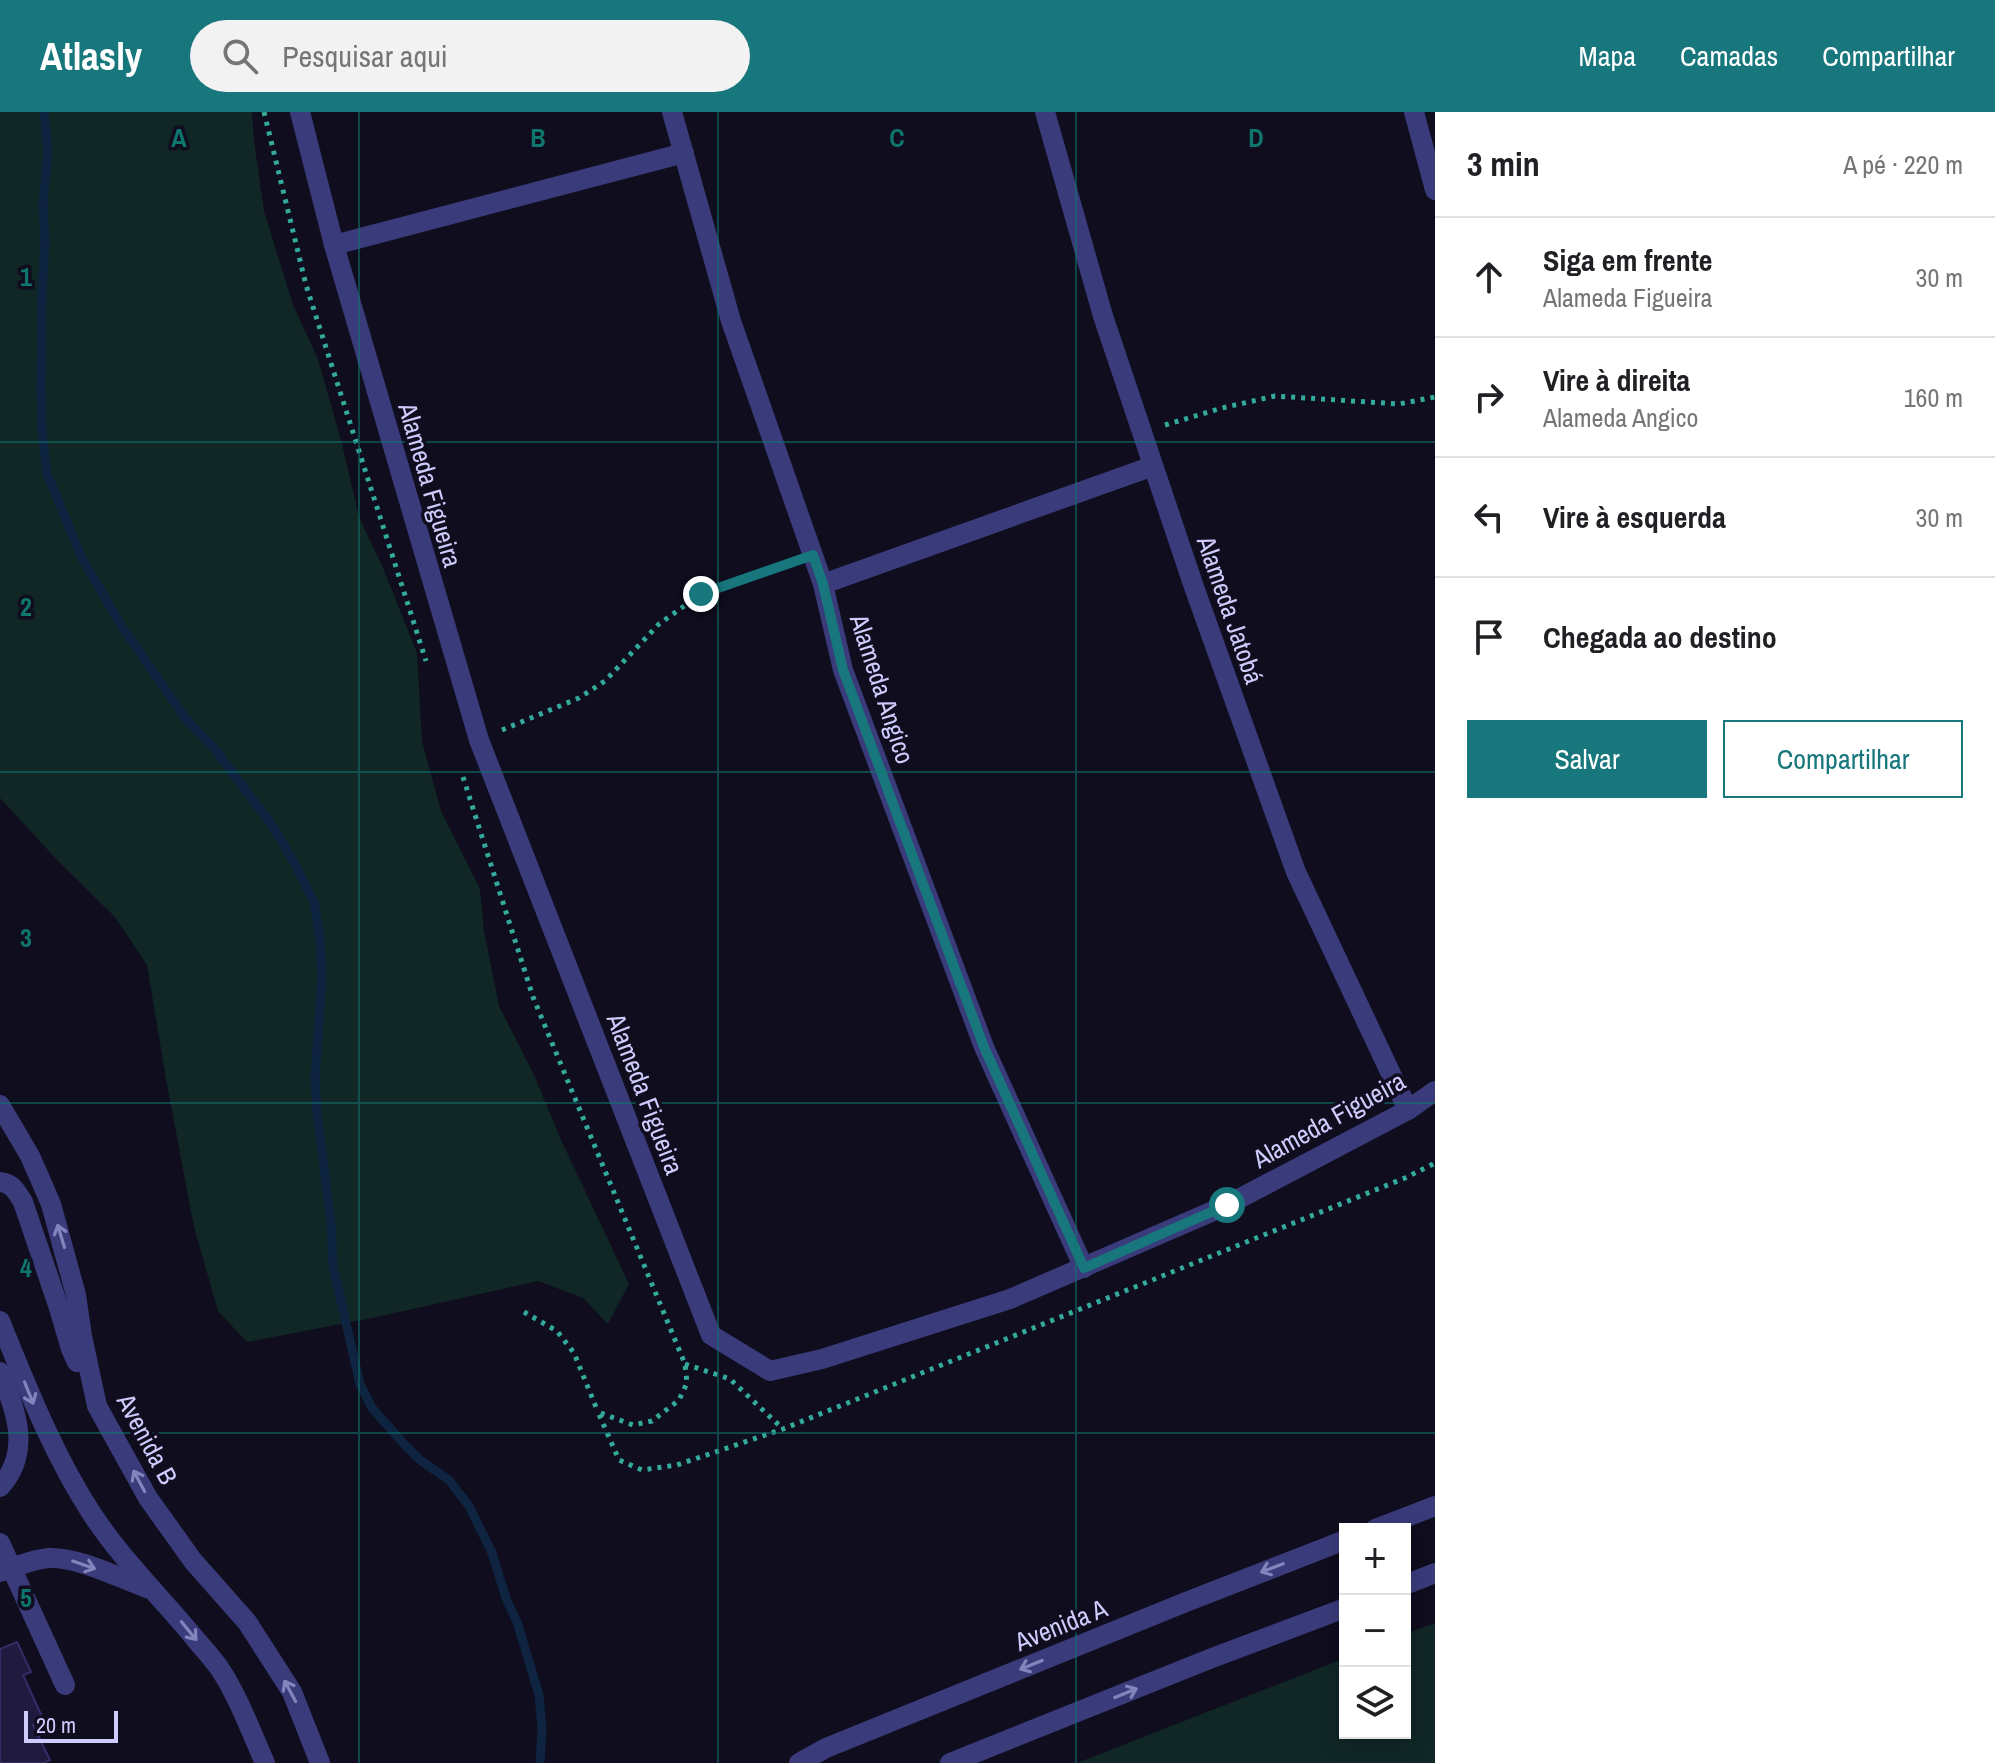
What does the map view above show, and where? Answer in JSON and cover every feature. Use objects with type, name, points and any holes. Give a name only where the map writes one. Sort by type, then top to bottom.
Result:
[{"type":"street","name":"Alameda Figueira","points":[[300,112],[334,245],[479,740],[711,1335],[770,1371],[822,1359],[1010,1299],[1227,1205],[1408,1110],[1435,1091]]},
{"type":"street","name":"Alameda Angico","points":[[672,112],[731,321],[823,584],[843,670],[984,1047],[1084,1268]]},
{"type":"street","name":"Alameda Jatobá","points":[[1045,112],[1103,316],[1199,602],[1296,872],[1408,1110]]},
{"type":"street","points":[[1414,112],[1435,189]]},
{"type":"street","points":[[334,245],[684,153]]},
{"type":"street","points":[[823,584],[1153,466]]},
{"type":"street","name":"Avenida B","points":[[0,1105],[30,1156],[51,1204],[76,1295],[97,1406],[148,1498],[193,1561],[247,1622],[292,1692],[320,1763]]},
{"type":"street","points":[[0,1182],[8,1183],[15,1189],[23,1202],[71,1349],[97,1406]]},
{"type":"street","points":[[0,1321],[39,1416],[92,1514],[112,1542],[220,1669],[265,1763]]},
{"type":"street","points":[[0,1372],[16,1413],[18,1427],[15,1462],[0,1487]]},
{"type":"street","points":[[1391,1523],[1435,1506]]},
{"type":"street","name":"Avenida A","points":[[799,1763],[840,1742],[1339,1542]]},
{"type":"street","points":[[0,1543],[6,1570],[65,1685]]},
{"type":"street","points":[[6,1570],[33,1561],[61,1559],[154,1591]]},
{"type":"street","points":[[1411,1583],[1435,1573]]},
{"type":"street","points":[[950,1763],[1339,1610]]},
{"type":"path","points":[[264,112],[306,285],[427,664]]},
{"type":"path","points":[[1142,432],[1275,396],[1399,404],[1435,397]]},
{"type":"path","points":[[479,740],[579,698],[605,681],[659,624],[701,594],[813,555]]},
{"type":"path","points":[[461,770],[533,997],[685,1364],[687,1383],[679,1400],[652,1421],[633,1425],[598,1412]]},
{"type":"path","points":[[524,1312],[557,1331],[574,1353],[619,1460],[642,1470],[677,1465],[783,1429],[1405,1178],[1435,1163]]},
{"type":"path","points":[[685,1364],[730,1379],[783,1429]]},
{"type":"green space","points":[[0,112],[252,112],[264,211],[293,305],[318,359],[359,517],[417,653],[422,741],[441,811],[480,889],[484,931],[499,1006],[534,1075],[629,1284],[608,1324],[583,1298],[538,1281],[247,1342],[218,1311],[194,1227],[147,965],[115,917],[0,798]]},
{"type":"green space","points":[[1435,1623],[1435,1763],[1077,1763],[1339,1660],[1339,1739],[1411,1739],[1411,1632]]},
{"type":"building","points":[[17,1642],[31,1672],[23,1675],[44,1721],[33,1725],[50,1760],[44,1763],[0,1763],[0,1649]]},
{"type":"waterway","points":[[44,112],[48,152],[43,204],[45,242],[41,387],[47,474],[82,558],[122,627],[186,719],[213,747],[273,827],[314,902],[322,978],[315,1079],[317,1113],[331,1222],[333,1266],[360,1384],[372,1408],[404,1444],[420,1460],[449,1480],[469,1506],[492,1553],[539,1695],[542,1729],[540,1763]]},
{"type":"route","points":[[701,594],[813,555],[843,670],[984,1047],[1084,1268],[1227,1205]]}]
